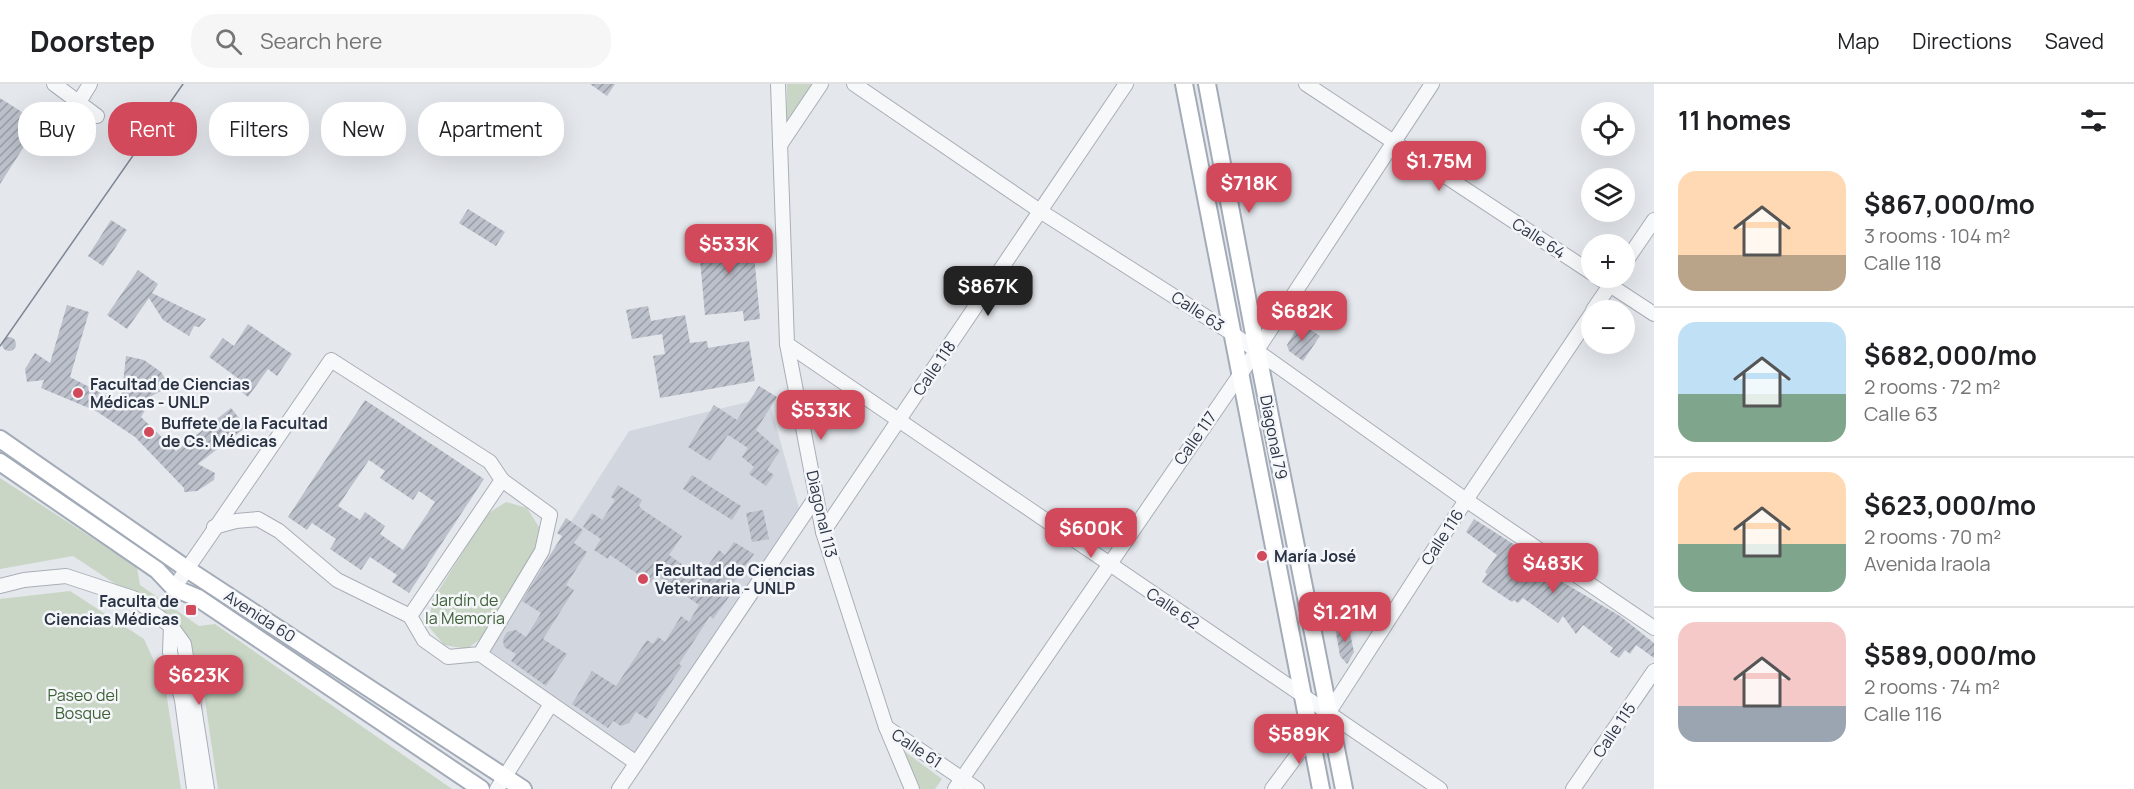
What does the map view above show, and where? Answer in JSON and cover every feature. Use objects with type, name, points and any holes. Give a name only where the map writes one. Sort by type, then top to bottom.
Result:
[{"type":"main road","name":"Diagonal 79","points":[[1184,84],[1321,789]]},
{"type":"main road","name":"Diagonal 79","points":[[1208,84],[1257,350],[1344,789]]},
{"type":"main road","name":"Avenida 60","points":[[0,439],[501,783],[524,789]]},
{"type":"main road","name":"Avenida 60","points":[[0,462],[157,570],[174,588],[198,598],[481,789]]},
{"type":"street","points":[[54,84],[79,102],[90,84]]},
{"type":"street","name":"Diagonal 113","points":[[778,84],[787,344],[816,497],[823,532],[886,727],[912,789]]},
{"type":"street","points":[[780,145],[821,84]]},
{"type":"street","name":"Calle 63","points":[[854,84],[1040,211],[1257,350],[1466,500],[1654,628]]},
{"type":"street","name":"Calle 118","points":[[823,532],[1126,84]]},
{"type":"street","name":"Calle 64","points":[[1306,84],[1581,266]]},
{"type":"street","name":"Calle 117","points":[[958,784],[1108,563],[1257,350],[1432,84]]},
{"type":"street","points":[[1635,248],[1654,220]]},
{"type":"street","points":[[1619,288],[1654,314]]},
{"type":"street","name":"Calle 116","points":[[1272,789],[1310,734],[1329,712],[1466,500],[1581,328]]},
{"type":"street","name":"Calle 62","points":[[787,344],[1440,789]]},
{"type":"street","points":[[174,588],[331,360],[490,462],[502,480],[550,515],[542,551],[480,654]]},
{"type":"street","points":[[410,616],[502,480]]},
{"type":"street","points":[[619,789],[635,762],[816,497]]},
{"type":"street","points":[[214,528],[236,521],[258,519],[279,531],[337,580],[410,616],[424,640],[448,657],[480,654],[635,762]]},
{"type":"street","points":[[0,586],[24,580],[66,576],[133,598],[171,626],[184,644],[207,789]]},
{"type":"street","points":[[171,626],[170,652],[182,700],[194,789]]},
{"type":"street","name":"Calle 115","points":[[1573,789],[1654,671]]},
{"type":"street","points":[[501,783],[551,704]]},
{"type":"street","name":"Calle 61","points":[[886,727],[958,784],[978,789]]},
{"type":"shaded area","name":"Facultad de Ciencias Veterinaria - UNLP","points":[[768,397],[799,508],[634,757],[489,650],[629,431]]},
{"type":"green space","points":[[787,84],[812,84],[787,122]]},
{"type":"green space","points":[[0,478],[137,567],[140,585],[199,626],[215,624],[452,789],[218,789],[201,673],[176,624],[73,556],[0,569]]},
{"type":"green space","name":"Jardín de la Memoria","points":[[506,502],[527,508],[539,527],[539,550],[488,633],[467,649],[444,645],[429,627],[432,601],[487,514]]},
{"type":"green space","name":"Paseo del Bosque","points":[[70,591],[144,639],[165,685],[181,789],[0,789],[0,599]]},
{"type":"green space","points":[[904,751],[942,779],[935,789],[919,789]]},
{"type":"building","points":[[590,84],[615,84],[607,96]]},
{"type":"building","points":[[0,98],[18,110],[18,156],[0,184]]},
{"type":"building","points":[[468,209],[505,232],[496,246],[459,223]]},
{"type":"building","points":[[111,220],[127,230],[103,266],[88,256]]},
{"type":"building","points":[[752,233],[760,319],[744,321],[743,311],[705,315],[698,238]]},
{"type":"building","points":[[138,270],[158,284],[152,293],[206,319],[199,327],[194,326],[189,336],[163,320],[149,298],[127,329],[107,315]]},
{"type":"building","name":"Facultad de Ciencias Médicas - UNLP","points":[[67,305],[89,312],[70,377],[116,401],[127,385],[123,383],[126,356],[144,360],[161,372],[170,386],[146,399],[150,402],[141,417],[176,451],[231,408],[246,427],[198,464],[215,473],[214,480],[197,491],[184,492],[184,488],[135,437],[96,411],[41,388],[44,380],[27,382],[25,369],[35,353],[50,363]]},
{"type":"building","points":[[648,306],[651,321],[685,315],[690,343],[707,341],[708,348],[749,341],[755,381],[660,398],[653,356],[665,354],[662,334],[632,339],[626,310]]},
{"type":"building","points":[[1300,323],[1320,336],[1303,361],[1289,351],[1287,345]]},
{"type":"building","points":[[248,324],[292,354],[277,376],[268,369],[248,397],[238,389],[243,382],[209,357],[223,338],[234,346]]},
{"type":"building","points":[[9,337],[14,339],[16,344],[14,349],[9,351],[4,349],[2,344],[4,339]]},
{"type":"building","points":[[759,386],[777,397],[756,430],[780,451],[767,470],[774,475],[766,486],[749,474],[754,467],[742,457],[748,448],[728,435],[710,461],[688,447],[714,405],[737,420]]},
{"type":"building","points":[[365,400],[484,479],[409,593],[392,582],[397,575],[370,557],[361,570],[330,549],[336,539],[312,523],[307,530],[288,517]],"holes":[[[369,460],[385,471],[380,478],[413,500],[419,491],[435,502],[403,550],[380,534],[385,526],[365,512],[360,520],[338,506]]]},
{"type":"building","points":[[692,475],[741,506],[732,520],[683,489]]},
{"type":"building","points":[[618,485],[642,500],[639,506],[643,510],[682,536],[669,555],[700,577],[719,550],[725,555],[734,542],[754,554],[727,591],[731,594],[713,619],[710,616],[679,664],[682,666],[647,719],[636,712],[629,723],[621,726],[613,721],[608,728],[572,704],[592,671],[616,686],[647,640],[653,644],[658,637],[665,642],[681,616],[689,622],[699,605],[656,575],[651,583],[610,555],[608,559],[594,550],[601,539],[583,527],[592,513],[602,520],[615,500],[611,497]]},
{"type":"building","points":[[763,510],[769,539],[752,542],[746,513]]},
{"type":"building","points":[[566,518],[583,530],[574,543],[587,552],[566,585],[574,590],[543,639],[567,654],[546,686],[511,661],[516,654],[504,647],[503,639],[507,632],[516,630],[526,637],[541,613],[522,601],[562,536],[557,533]]},
{"type":"building","points":[[1474,519],[1534,557],[1532,560],[1549,574],[1620,616],[1654,643],[1654,658],[1636,645],[1630,654],[1625,650],[1619,658],[1610,652],[1613,648],[1583,625],[1576,634],[1563,616],[1558,623],[1523,598],[1518,603],[1514,600],[1512,602],[1482,582],[1487,574],[1485,572],[1497,555],[1466,532]]},
{"type":"building","points":[[1348,624],[1354,652],[1347,664],[1340,656],[1335,627]]},
{"type":"tram line","points":[[0,346],[183,84]]},
{"type":"place","name":"Facultad de Ciencias Médicas - UNLP","points":[[78,393]]},
{"type":"place","name":"Buffete de la Facultad de Cs. Médicas","points":[[149,432]]},
{"type":"place","name":"María José","points":[[1262,556]]},
{"type":"place","name":"Facultad de Ciencias Veterinaria - UNLP","points":[[643,579]]},
{"type":"place","name":"Faculta de Ciencias Médicas","points":[[191,610]]}]
